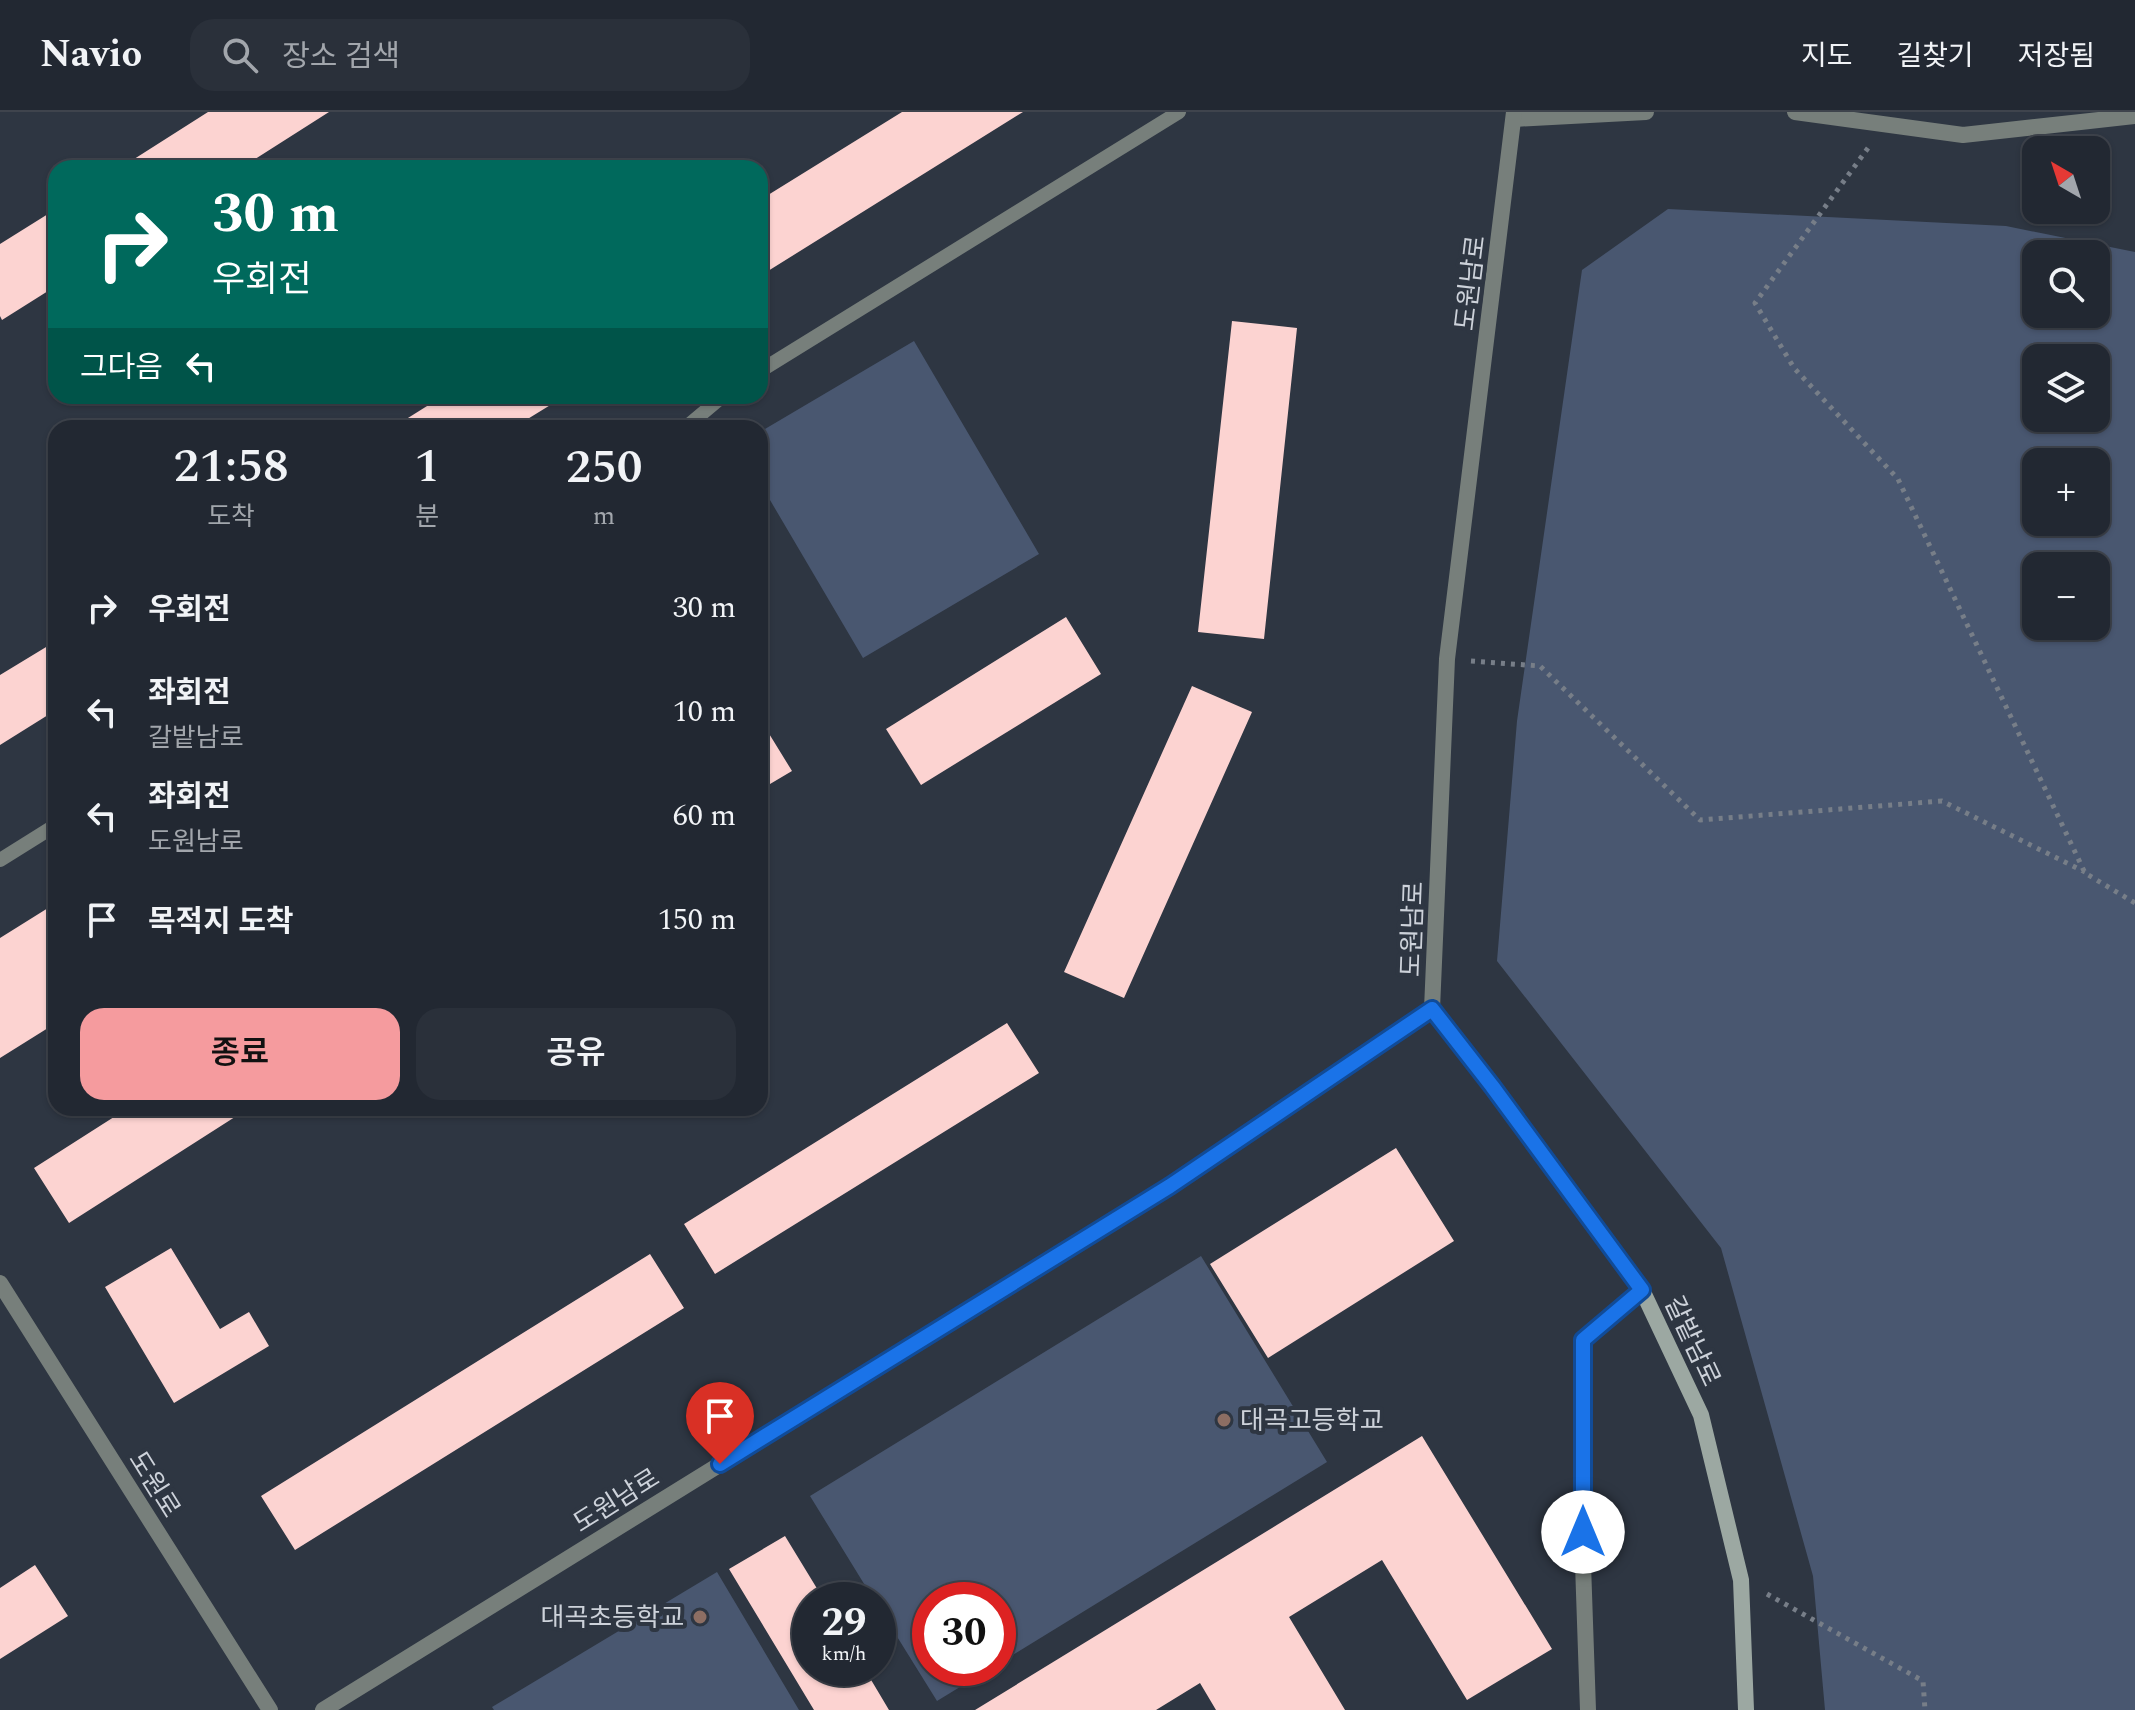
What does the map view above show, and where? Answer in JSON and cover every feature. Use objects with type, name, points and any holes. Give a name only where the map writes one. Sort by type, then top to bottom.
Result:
[{"type":"main road","name":"갈밭남로","points":[[1432,1009],[1642,1290],[1701,1415],[1741,1580],[1746,1710]]},
{"type":"street","name":"도원남로","points":[[323,1710],[1170,1186],[1432,1009],[1447,659],[1514,116],[1646,112]]},
{"type":"street","points":[[1795,112],[1963,135],[2135,116]]},
{"type":"street","name":"도원로","points":[[0,1283],[270,1710]]},
{"type":"street","points":[[1588,1710],[1583,1564],[1583,1340],[1642,1290]]},
{"type":"lane","points":[[768,366],[1179,112]]},
{"type":"lane","points":[[694,420],[714,404]]},
{"type":"lane","points":[[0,860],[48,830]]},
{"type":"path","points":[[1885,124],[1755,303],[1794,368],[1898,479],[2085,873]]},
{"type":"path","points":[[1447,659],[1540,666],[1700,820],[1942,801],[2085,873],[2135,903]]},
{"type":"path","points":[[1741,1580],[1923,1681],[1925,1710]]},
{"type":"shaded area","points":[[1668,209],[2006,226],[2075,240],[2022,240],[2022,328],[2110,328],[2110,247],[2135,252],[2135,1710],[1825,1710],[1813,1576],[1721,1248],[1497,961],[1517,721],[1582,270]]},
{"type":"shaded area","points":[[914,341],[1039,554],[863,658],[768,497],[768,427]]},
{"type":"shaded area","points":[[1201,1256],[1327,1462],[1016,1653],[1016,1582],[912,1582],[912,1661],[896,1635],[896,1582],[863,1582],[810,1496]]},
{"type":"shaded area","points":[[717,1572],[799,1710],[494,1710],[492,1707]]},
{"type":"shaded area","points":[[928,1686],[962,1686],[937,1701]]},
{"type":"building","points":[[208,112],[329,112],[254,160],[133,160]]},
{"type":"building","points":[[902,112],[1023,112],[768,271],[768,195]]},
{"type":"building","points":[[48,214],[48,291],[2,320],[0,316],[0,244]]},
{"type":"building","points":[[1232,321],[1297,328],[1264,639],[1198,632]]},
{"type":"building","points":[[430,404],[552,404],[526,420],[405,420]]},
{"type":"building","points":[[1066,617],[1101,674],[921,785],[886,729]]},
{"type":"building","points":[[48,646],[48,715],[0,745],[0,675]]},
{"type":"building","points":[[1192,686],[1252,712],[1124,998],[1064,972]]},
{"type":"building","points":[[768,732],[792,771],[768,785]]},
{"type":"building","points":[[48,908],[48,1028],[0,1058],[0,938]]},
{"type":"building","points":[[1007,1023],[1039,1073],[715,1274],[684,1224]]},
{"type":"building","points":[[115,1116],[236,1116],[69,1223],[34,1168]]},
{"type":"building","points":[[1396,1148],[1454,1241],[1268,1358],[1210,1264]]},
{"type":"building","points":[[171,1248],[220,1329],[249,1312],[269,1346],[174,1403],[105,1287]]},
{"type":"building","points":[[650,1254],[684,1308],[295,1550],[261,1496]]},
{"type":"building","points":[[1422,1436],[1552,1649],[1467,1700],[1382,1560],[1289,1617],[1345,1710],[1216,1710],[1200,1683],[1156,1710],[975,1710]]},
{"type":"building","points":[[785,1536],[813,1582],[792,1582],[792,1674],[729,1569]]},
{"type":"building","points":[[35,1565],[68,1616],[0,1659],[0,1588]]},
{"type":"building","points":[[800,1686],[875,1686],[889,1710],[814,1710]]},
{"type":"place","name":"대곡고등학교","points":[[1224,1420]]},
{"type":"place","name":"대곡초등학교","points":[[700,1617]]},
{"type":"route","points":[[720,1464],[1170,1186],[1432,1009],[1642,1290],[1583,1340],[1583,1532]]}]
